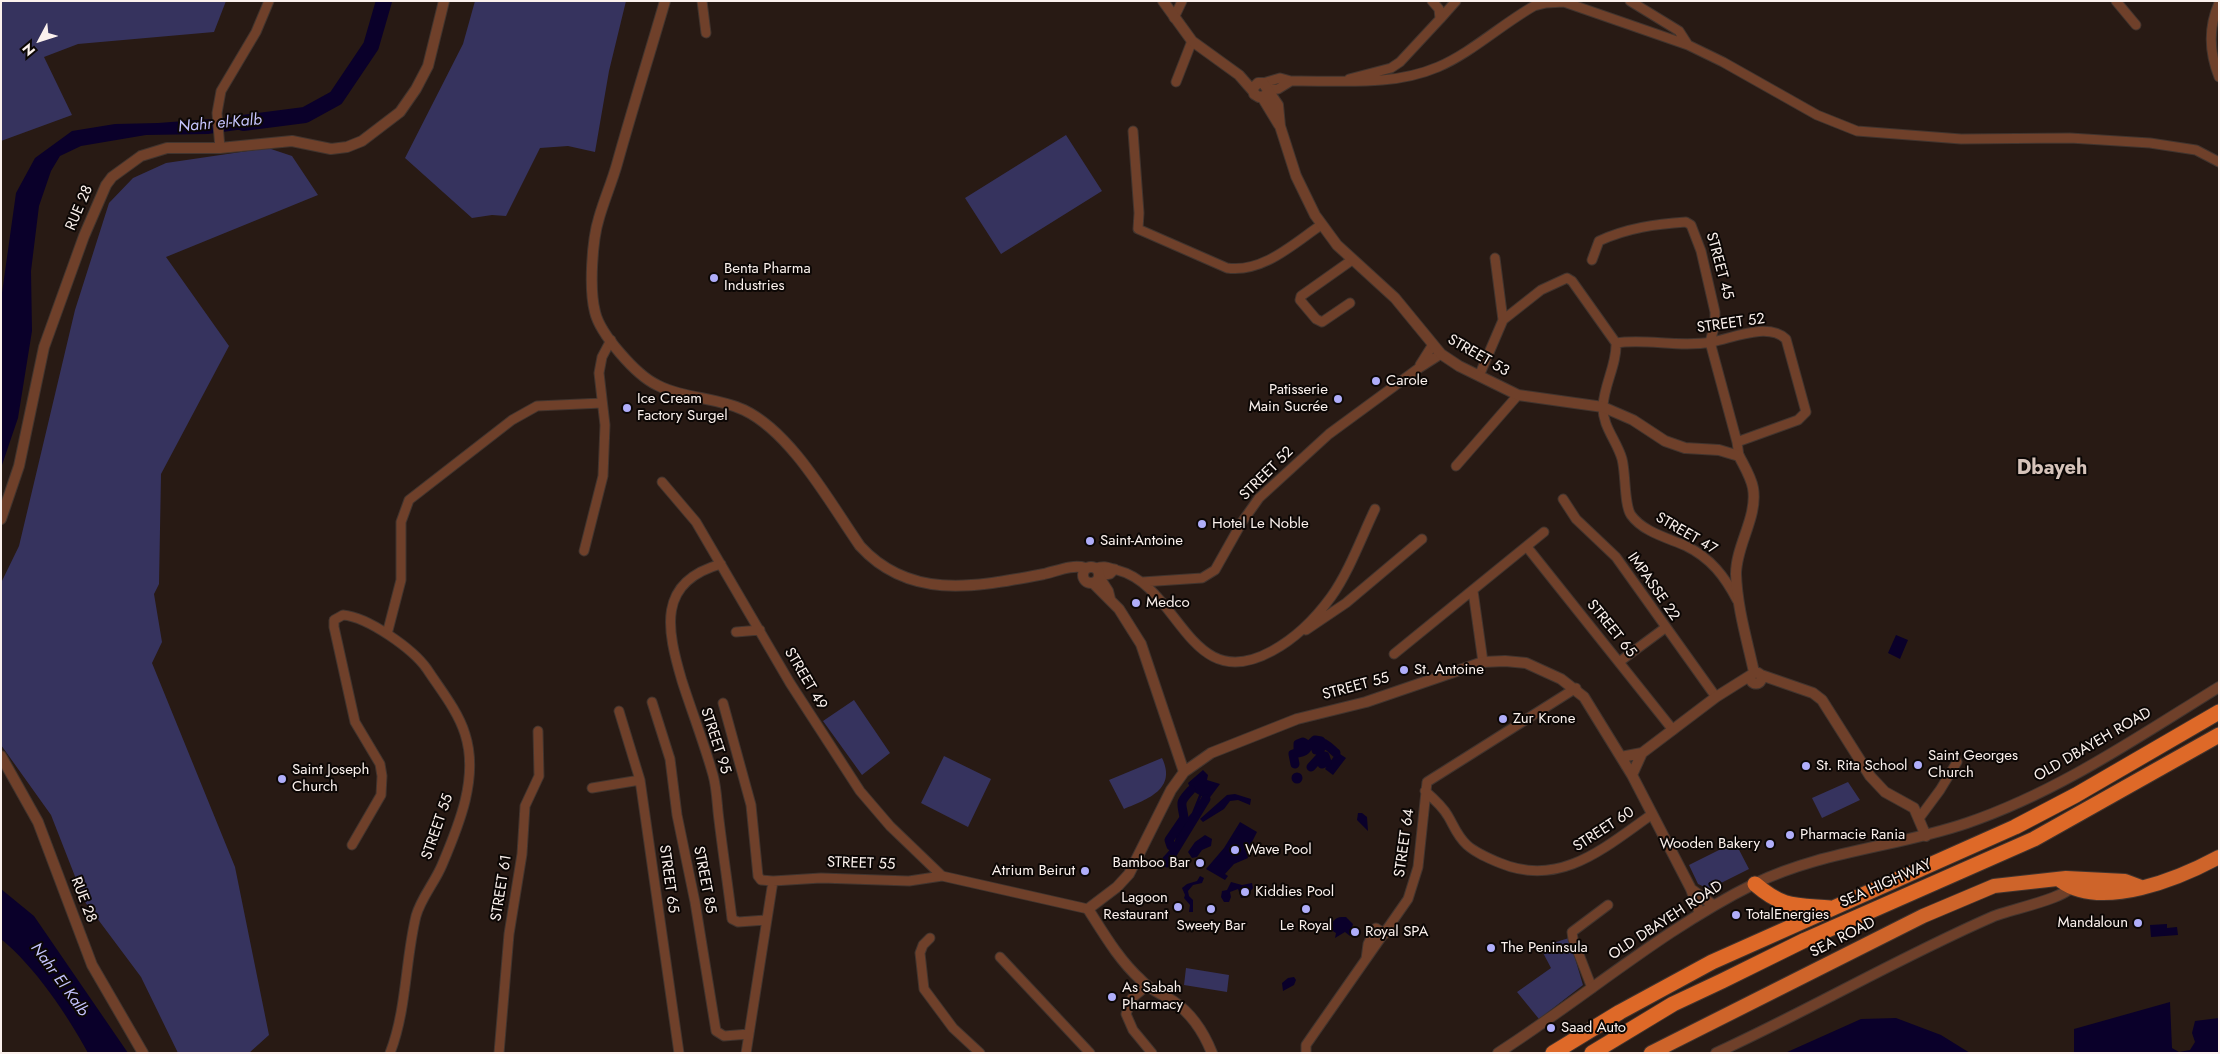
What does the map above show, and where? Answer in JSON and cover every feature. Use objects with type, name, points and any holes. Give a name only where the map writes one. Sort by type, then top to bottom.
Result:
[{"type":"highway","name":"SEA HIGHWAY","points":[[1553,1053],[1692,972],[2015,827],[2076,795],[2219,712]]},
{"type":"highway","name":"SEA HIGHWAY","points":[[1592,1053],[1673,1004],[1722,980],[1805,940],[2034,838],[2219,735]]},
{"type":"highway","name":"SEA ROAD","points":[[1651,1053],[1752,1000],[1969,896],[1994,886],[2059,879],[2075,883],[2141,887],[2170,879],[2219,857]]},
{"type":"highway","points":[[1755,884],[1772,899],[1781,903],[1831,908]]},
{"type":"street","points":[[220,148],[217,113],[221,91],[256,32],[269,1]]},
{"type":"street","name":"RUE 28","points":[[1,519],[19,466],[44,347],[84,236],[106,185],[128,164],[154,151],[182,147],[220,148],[292,142],[331,150],[347,147],[362,141],[400,112],[416,89],[428,66],[444,1]]},
{"type":"street","points":[[664,1],[616,169],[598,220],[592,274],[595,314],[611,340],[640,373],[657,385],[680,394],[730,404],[766,424],[794,451],[860,546],[871,559],[884,567],[919,582],[943,587],[964,587],[1066,570],[1079,566],[1092,575],[1108,591],[1110,599],[1128,620],[1141,644],[1184,772],[1171,790],[1129,874],[1088,909]]},
{"type":"street","points":[[702,1],[706,32]]},
{"type":"street","points":[[1163,1],[1192,42],[1239,75],[1253,91],[1254,86],[1267,89],[1291,81]]},
{"type":"street","points":[[1174,18],[1182,1]]},
{"type":"street","points":[[1432,1],[1439,9],[1440,19]]},
{"type":"street","points":[[1344,81],[1364,73],[1391,68],[1400,62],[1456,1]]},
{"type":"street","points":[[1630,1],[1670,24],[1679,31],[1688,45]]},
{"type":"street","points":[[2116,1],[2136,25]]},
{"type":"street","points":[[1267,89],[1280,78],[1291,81],[1400,79],[1439,67],[1534,6],[1546,3],[1574,5],[1688,45],[1723,62],[1817,115],[1857,131],[1961,139],[2070,138],[2158,143],[2196,150],[2219,162]]},
{"type":"street","points":[[2219,3],[2210,34],[2214,62],[2219,77]]},
{"type":"street","points":[[1176,82],[1192,42]]},
{"type":"street","points":[[1239,75],[1250,77],[1267,89],[1278,106],[1280,126]]},
{"type":"street","points":[[1267,89],[1280,126]]},
{"type":"street","name":"STREET 53","points":[[1280,126],[1303,194],[1321,225],[1336,245],[1395,298],[1432,346],[1441,354],[1518,396],[1602,407],[1633,420],[1671,444],[1685,448],[1719,450],[1739,456]]},
{"type":"street","points":[[1133,131],[1139,213],[1138,229],[1227,268],[1240,270],[1267,261],[1321,225]]},
{"type":"street","name":"STREET 45","points":[[1592,260],[1599,241],[1610,236],[1654,225],[1689,223],[1701,251],[1715,312],[1715,324],[1710,342],[1738,442],[1739,456]]},
{"type":"street","points":[[1495,258],[1503,320]]},
{"type":"street","points":[[1350,303],[1322,322],[1316,319],[1300,300],[1302,296],[1352,260]]},
{"type":"street","points":[[1479,376],[1503,320],[1541,290],[1566,278],[1572,282],[1616,343],[1602,407]]},
{"type":"street","name":"STREET 52","points":[[1616,343],[1629,341],[1667,345],[1710,342],[1766,331],[1781,335],[1786,339],[1806,406],[1806,412],[1798,420],[1738,442]]},
{"type":"street","points":[[584,551],[603,476],[605,425],[600,365],[611,340]]},
{"type":"street","name":"STREET 52","points":[[1419,368],[1432,346]]},
{"type":"street","name":"STREET 52","points":[[1142,582],[1202,578],[1215,570],[1242,522],[1259,498],[1328,434],[1441,354]]},
{"type":"street","points":[[1456,466],[1518,396]]},
{"type":"street","points":[[387,634],[401,580],[401,522],[409,500],[512,420],[537,406],[602,403]]},
{"type":"street","name":"STREET 47","points":[[1602,407],[1605,423],[1621,457],[1625,474],[1627,507],[1632,516],[1661,537],[1686,546],[1705,558],[1722,575],[1737,601]]},
{"type":"street","points":[[1739,456],[1750,478],[1753,498],[1738,558],[1737,601],[1756,677]]},
{"type":"street","name":"STREET 49","points":[[662,482],[696,522],[790,683],[860,791],[890,826],[942,876]]},
{"type":"street","name":"IMPASSE 22","points":[[1563,498],[1576,519],[1616,557],[1716,697]]},
{"type":"street","points":[[1297,635],[1332,596],[1375,508]]},
{"type":"street","points":[[1394,654],[1473,592],[1544,532]]},
{"type":"street","points":[[1092,575],[1110,574],[1115,570],[1129,574],[1142,582],[1202,649],[1216,660],[1244,662],[1258,659],[1346,604],[1422,539]]},
{"type":"street","name":"STREET 65","points":[[1527,547],[1673,730]]},
{"type":"street","name":"STREET 95","points":[[721,564],[706,568],[689,579],[679,591],[673,604],[670,620],[671,645],[714,776],[732,919],[738,922],[766,920]]},
{"type":"street","points":[[1473,592],[1483,662]]},
{"type":"street","name":"STREET 55","points":[[352,845],[381,795],[382,776],[380,764],[355,722],[333,624],[337,617],[346,615],[387,634],[407,647],[423,663],[445,696],[465,732],[471,770],[457,829],[417,914],[399,1025],[390,1053]]},
{"type":"street","points":[[1619,662],[1665,628]]},
{"type":"street","points":[[736,632],[760,630]]},
{"type":"street","name":"STREET 55","points":[[1184,772],[1211,753],[1281,724],[1324,711],[1366,702],[1483,662],[1526,663],[1576,688],[1596,715],[1632,775],[1651,815],[1691,889],[1700,914]]},
{"type":"street","points":[[1622,757],[1642,753],[1726,690],[1756,677],[1778,680],[1813,693],[1822,700],[1870,776],[1885,792],[1914,808],[1920,817],[1926,836]]},
{"type":"street","name":"OLD DBAYEH ROAD","points":[[1498,1053],[1713,905],[1793,868],[1830,857],[1926,836],[1971,822],[2052,788],[2219,686]]},
{"type":"street","name":"STREET 64","points":[[1306,1053],[1306,1046],[1314,1032],[1401,911],[1412,887],[1421,846],[1425,790],[1430,778],[1576,688]]},
{"type":"street","name":"STREET 85","points":[[652,702],[670,759],[677,815],[695,902],[715,1029],[724,1036],[749,1034]]},
{"type":"street","points":[[723,703],[751,805],[758,876],[761,880],[773,881],[746,1053]]},
{"type":"street","name":"STREET 65","points":[[619,711],[640,780],[679,1053]]},
{"type":"street","name":"STREET 61","points":[[499,1053],[509,934],[522,854],[525,806],[539,776],[538,731]]},
{"type":"street","points":[[1632,775],[1642,753]]},
{"type":"street","name":"RUE 28","points":[[1,756],[38,822],[92,965],[143,1053]]},
{"type":"street","points":[[1920,817],[1940,790],[1957,762]]},
{"type":"street","points":[[592,788],[640,780]]},
{"type":"street","name":"STREET 60","points":[[1425,790],[1448,815],[1460,838],[1477,853],[1512,868],[1536,871],[1564,868],[1578,864],[1651,815]]},
{"type":"street","points":[[942,876],[1088,909],[1126,965],[1147,986],[1173,1002],[1188,1015],[1202,1033],[1212,1053]]},
{"type":"street","name":"STREET 55","points":[[773,881],[821,878],[909,881],[942,876]]},
{"type":"street","points":[[1716,1053],[1950,935],[2001,913],[2059,895],[2075,883]]},
{"type":"street","name":"STREET 55","points":[[1691,889],[1713,905]]},
{"type":"street","points":[[1592,988],[1572,932],[1608,905]]},
{"type":"street","points":[[930,938],[920,953],[924,989],[953,1028],[980,1053]]},
{"type":"street","points":[[1000,957],[1090,1053]]},
{"type":"street","points":[[1147,986],[1132,998],[1126,1014],[1133,1030],[1152,1053]]},
{"type":"shaded area","points":[[1,1],[226,1],[214,32],[78,44],[44,57],[72,115],[1,141]]},
{"type":"shaded area","points":[[475,1],[626,1],[609,71],[595,152],[568,146],[540,148],[506,216],[492,215],[472,218],[405,158],[463,44]]},
{"type":"shaded area","points":[[1066,135],[1102,191],[1001,254],[965,198]]},
{"type":"shaded area","points":[[268,148],[292,156],[318,195],[166,257],[229,346],[161,474],[159,584],[154,594],[162,642],[152,663],[235,867],[269,1035],[249,1053],[178,1053],[141,977],[85,902],[51,815],[1,745],[1,583],[19,546],[75,310],[109,203],[133,178],[166,163]]},
{"type":"shaded area","points":[[854,700],[890,753],[862,775],[823,721]]},
{"type":"shaded area","points":[[944,756],[991,779],[968,827],[921,803]]},
{"type":"shaded area","points":[[1162,758],[1166,769],[1166,778],[1163,785],[1151,797],[1124,809],[1109,780]]},
{"type":"shaded area","points":[[1848,782],[1860,800],[1822,818],[1812,798]]},
{"type":"shaded area","points":[[1735,842],[1749,869],[1709,889],[1698,884],[1689,865]]},
{"type":"shaded area","points":[[1569,938],[1583,985],[1539,1019],[1517,992],[1551,968],[1540,947]]},
{"type":"shaded area","points":[[1186,968],[1229,975],[1227,992],[1184,985]]},
{"type":"water","points":[[264,115],[266,126],[208,134],[146,135],[81,146],[60,156],[51,171],[39,206],[31,271],[32,331],[18,418],[1,468],[1,300],[16,193],[35,158],[72,131],[115,124],[158,123]]},
{"type":"water","points":[[1896,635],[1908,640],[1900,659],[1888,653]]},
{"type":"water","points":[[1337,752],[1346,758],[1333,775],[1325,769]]},
{"type":"water","points":[[1203,770],[1208,775],[1207,780],[1220,784],[1208,800],[1191,790],[1188,783]]},
{"type":"water","points":[[1297,772],[1303,778],[1297,784],[1291,778]]},
{"type":"water","points":[[1235,794],[1251,799],[1250,805],[1238,800],[1230,801],[1224,809],[1203,822],[1200,819],[1227,795]]},
{"type":"water","points":[[1358,813],[1362,813],[1367,817],[1368,831],[1357,820]]},
{"type":"water","name":"Wave Pool","points":[[1240,822],[1257,832],[1247,852],[1248,858],[1234,864],[1225,874],[1228,876],[1225,880],[1206,869],[1224,848]]},
{"type":"water","points":[[1205,835],[1212,839],[1211,846],[1202,850],[1197,857],[1192,858],[1188,852],[1195,842]]},
{"type":"water","points":[[1200,876],[1204,878],[1202,883],[1193,885],[1188,891],[1189,896],[1193,900],[1193,912],[1189,912],[1190,905],[1184,898],[1185,895],[1182,888],[1187,884],[1197,881]]},
{"type":"water","name":"Kiddies Pool","points":[[1231,882],[1242,885],[1252,883],[1253,888],[1246,897],[1241,898],[1238,889],[1230,892],[1229,902],[1224,902],[1221,897],[1222,891],[1227,890]]},
{"type":"water","name":"Nahr El Kalb","points":[[1,889],[34,916],[128,1053],[88,1053],[38,977],[14,950],[1,939]]},
{"type":"water","points":[[1339,917],[1346,917],[1353,924],[1350,936],[1345,932],[1335,938],[1336,933],[1331,930],[1332,923]]},
{"type":"water","points":[[2167,924],[2167,928],[2177,927],[2178,935],[2151,937],[2150,925]]},
{"type":"water","points":[[1294,977],[1296,980],[1294,985],[1283,991],[1282,983],[1288,978]]},
{"type":"water","points":[[2170,1002],[2172,1048],[2179,1052],[2190,1050],[2195,1042],[2192,1033],[2195,1021],[2219,1018],[2219,1053],[2074,1053],[2074,1029]]},
{"type":"water","points":[[1896,1018],[1941,1035],[1970,1053],[1785,1053],[1861,1019]]},
{"type":"waterway","name":"Nahr el-Kalb","points":[[243,123],[305,115],[336,98],[371,46],[384,1]]},
{"type":"waterway","points":[[1295,764],[1293,754],[1303,752],[1306,750],[1307,748],[1308,745],[1303,742],[1298,744],[1298,750],[1299,752],[1302,752],[1305,750],[1305,749],[1307,746],[1303,743],[1299,744],[1298,750],[1302,751],[1304,750],[1306,749],[1307,747],[1309,746],[1315,740],[1321,741],[1323,744],[1320,750],[1316,750],[1314,743],[1320,742],[1323,743],[1326,745],[1336,753]]},
{"type":"waterway","points":[[1311,767],[1321,756],[1325,756],[1327,762],[1322,764]]},
{"type":"waterway","points":[[1171,846],[1169,840],[1184,818],[1183,801],[1191,790]]},
{"type":"waterway","points":[[1164,858],[1175,846],[1178,834],[1190,821],[1200,796]]},
{"type":"waterway","points":[[1177,841],[1188,819],[1196,810],[1203,797]]},
{"type":"waterway","points":[[1167,863],[1206,799]]},
{"type":"waterway","points":[[1167,860],[1170,852]]},
{"type":"place","name":"Benta Pharma Industries","points":[[714,278]]},
{"type":"place","name":"Carole","points":[[1376,381]]},
{"type":"place","name":"Patisserie Main Sucrée","points":[[1338,399]]},
{"type":"place","name":"Ice Cream Factory Surgel","points":[[627,408]]},
{"type":"place","name":"Hotel Le Noble","points":[[1202,524]]},
{"type":"place","name":"Saint-Antoine","points":[[1090,541]]},
{"type":"place","name":"Medco","points":[[1136,603]]},
{"type":"place","name":"St. Antoine","points":[[1404,670]]},
{"type":"place","name":"Zur Krone","points":[[1503,719]]},
{"type":"place","name":"Saint Georges Church","points":[[1918,765]]},
{"type":"place","name":"St. Rita School","points":[[1806,766]]},
{"type":"place","name":"Saint Joseph Church","points":[[282,779]]},
{"type":"place","name":"Pharmacie Rania","points":[[1790,835]]},
{"type":"place","name":"Wooden Bakery","points":[[1770,844]]},
{"type":"place","name":"Wave Pool","points":[[1235,850]]},
{"type":"place","name":"Bamboo Bar","points":[[1200,863]]},
{"type":"place","name":"Atrium Beirut","points":[[1085,871]]},
{"type":"place","name":"Kiddies Pool","points":[[1245,892]]},
{"type":"place","name":"Lagoon Restaurant","points":[[1178,907]]},
{"type":"place","name":"Sweety Bar","points":[[1211,909]]},
{"type":"place","name":"Le Royal","points":[[1306,909]]},
{"type":"place","name":"TotalEnergies","points":[[1736,915]]},
{"type":"place","name":"Mandaloun","points":[[2138,923]]},
{"type":"place","name":"Royal SPA","points":[[1355,932]]},
{"type":"place","name":"The Peninsula","points":[[1491,948]]},
{"type":"place","name":"As Sabah Pharmacy","points":[[1112,997]]},
{"type":"place","name":"Saad Auto","points":[[1551,1028]]},
{"type":"district","name":"Dbayeh","points":[[2052,469]]}]
